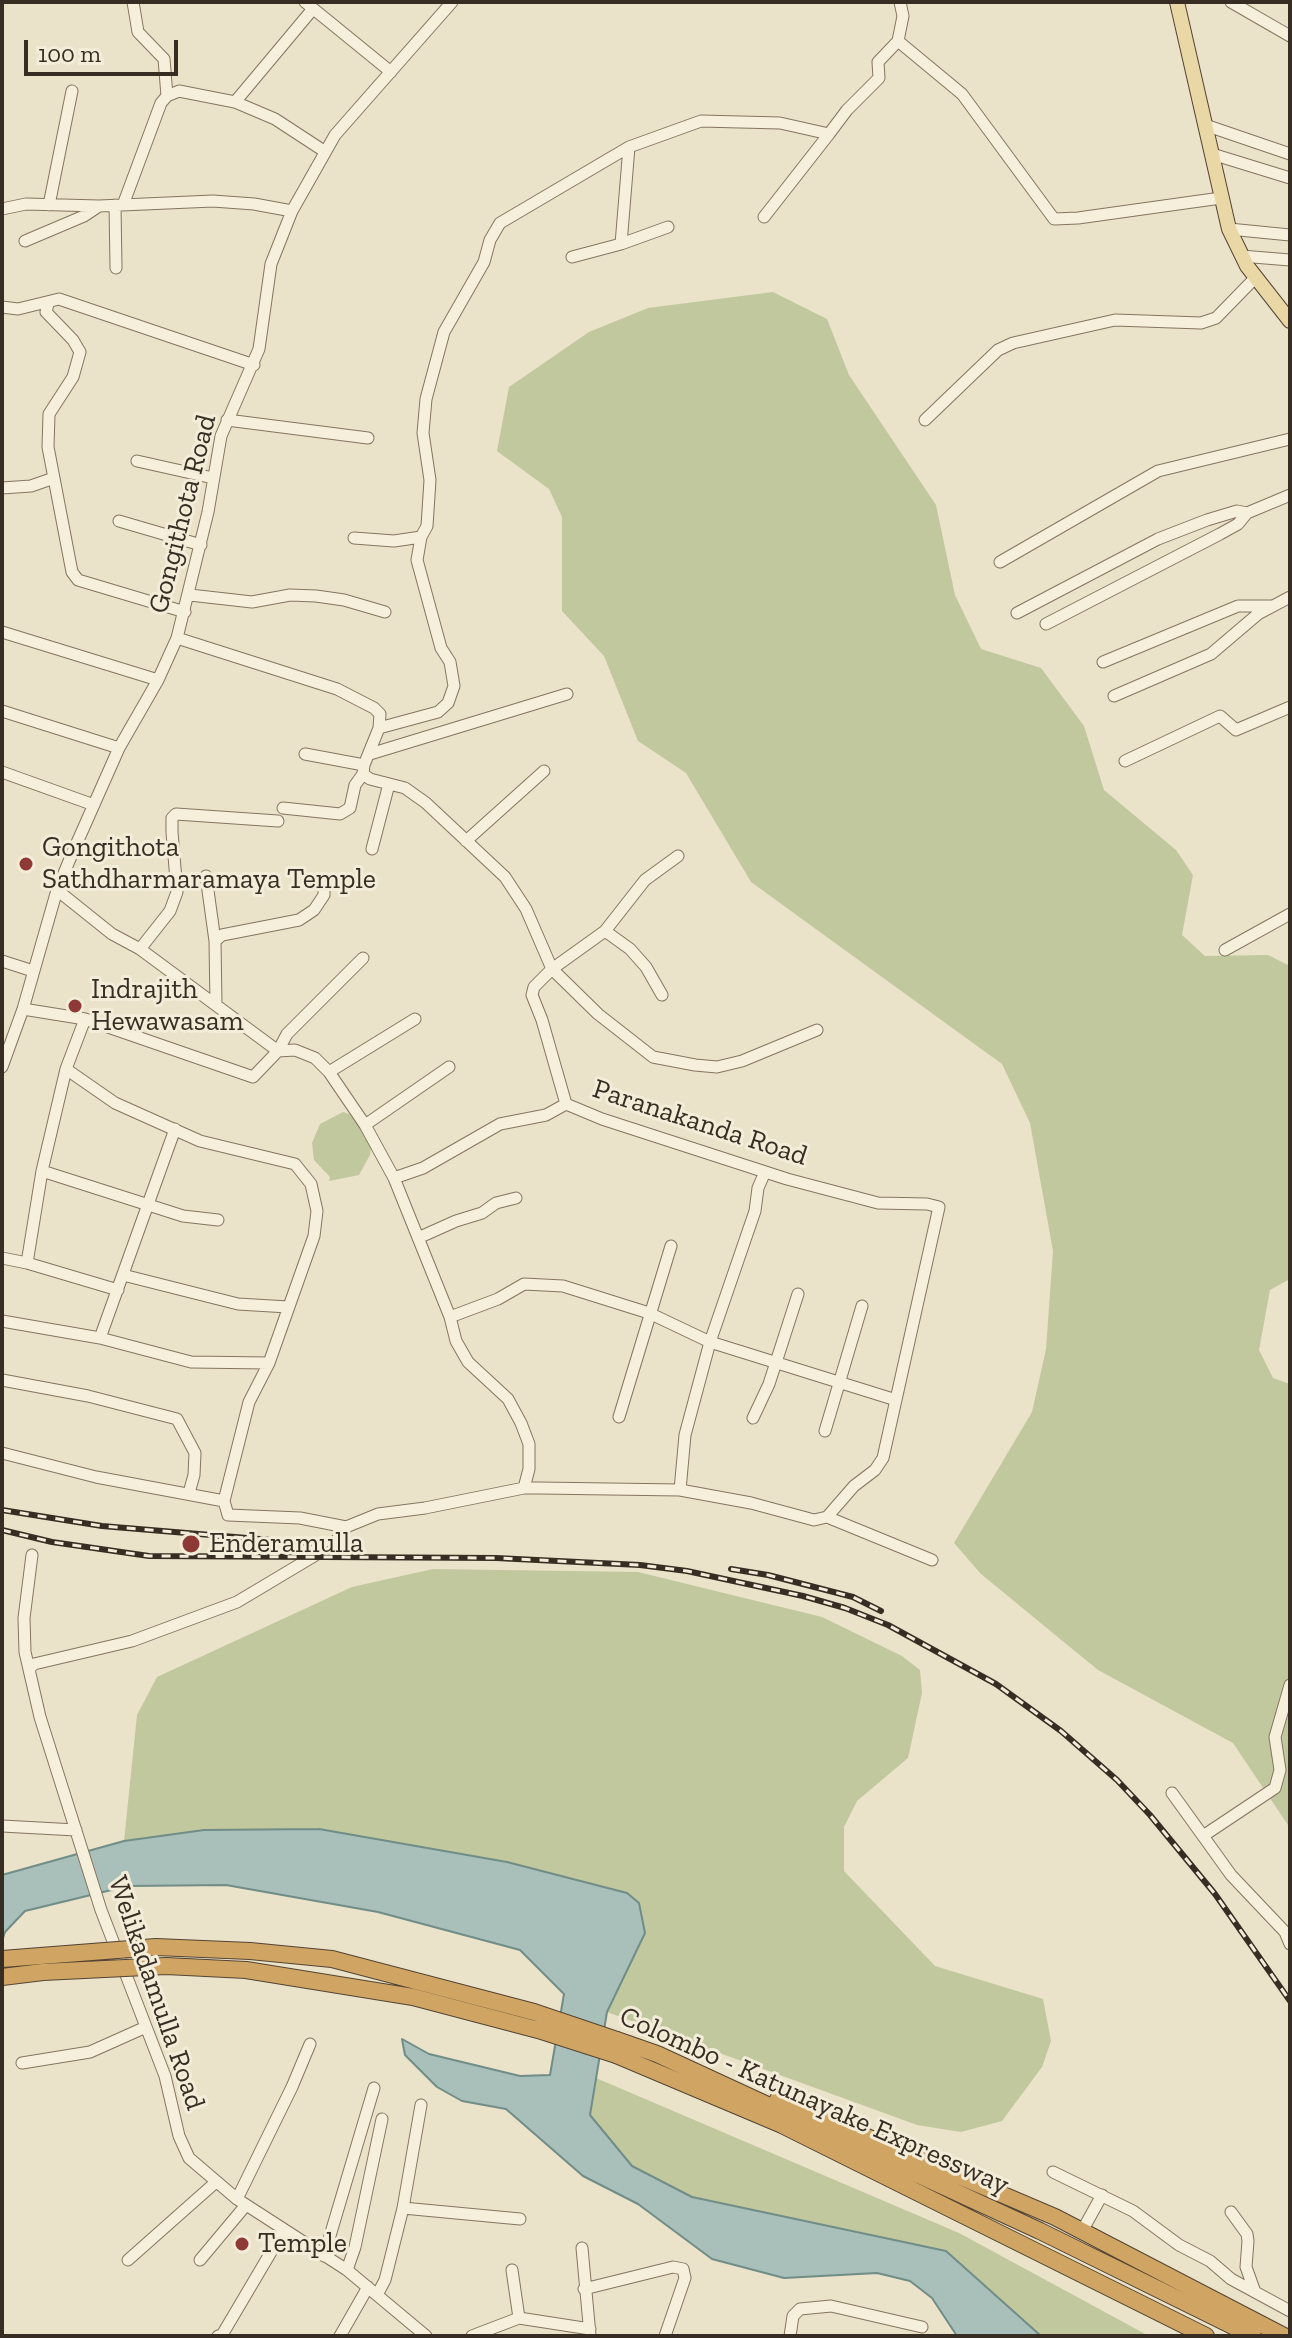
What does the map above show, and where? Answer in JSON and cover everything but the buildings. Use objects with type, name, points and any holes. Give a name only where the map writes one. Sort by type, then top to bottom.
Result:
[{"type":"highway","name":"Colombo - Katunayake Expressway","points":[[2,1959],[156,1947],[250,1951],[332,1959],[534,2012],[782,2125],[1206,2336]]},
{"type":"highway","name":"Colombo - Katunayake Expressway","points":[[2,1977],[166,1966],[246,1970],[413,1997],[538,2030],[657,2054],[1040,2231],[1253,2336]]},
{"type":"highway","points":[[657,2054],[868,2127],[1086,2224],[1186,2273],[1290,2335]]},
{"type":"highway","points":[[702,2071],[1051,2226],[1266,2336]]},
{"type":"highway","points":[[756,2089],[1055,2217],[1284,2336]]},
{"type":"main road","points":[[1177,2],[1229,229],[1241,256],[1290,321]]},
{"type":"street","points":[[133,2],[138,32],[164,59],[167,96]]},
{"type":"street","name":"Gongithota Road","points":[[2,1067],[7,1032],[23,1009],[57,890],[119,748],[158,680],[177,638],[190,595],[227,420],[259,349],[271,264],[292,211],[324,151],[452,2]]},
{"type":"street","points":[[764,217],[847,110],[879,78],[878,62],[898,41],[903,16],[900,2]]},
{"type":"street","points":[[1231,2],[1290,36]]},
{"type":"street","points":[[235,102],[309,6],[391,72]]},
{"type":"street","points":[[898,41],[962,94],[1054,219],[1221,198]]},
{"type":"street","points":[[49,205],[72,91]]},
{"type":"street","points":[[116,268],[119,205],[161,103],[167,96],[179,91],[235,102],[275,119],[324,151]]},
{"type":"street","points":[[379,728],[438,712],[448,703],[454,686],[450,662],[441,648],[417,560],[421,537],[427,526],[430,480],[423,433],[431,376],[444,332],[484,262],[490,240],[500,223],[629,147],[701,121],[780,123],[829,134]]},
{"type":"street","points":[[1205,125],[1290,154]]},
{"type":"street","points":[[621,244],[629,147]]},
{"type":"street","points":[[1212,154],[1290,178]]},
{"type":"street","points":[[2,209],[26,204],[99,206],[213,201],[292,211]]},
{"type":"street","points":[[25,241],[84,216],[99,206]]},
{"type":"street","points":[[572,257],[668,227]]},
{"type":"street","points":[[1229,229],[1290,235]]},
{"type":"street","points":[[1241,256],[1290,260]]},
{"type":"street","points":[[925,420],[998,350],[1013,343],[1115,320],[1201,323],[1216,318],[1256,277]]},
{"type":"street","points":[[2,307],[18,309],[59,299],[254,365]]},
{"type":"street","points":[[48,304],[46,312],[73,340],[80,352],[73,377],[49,414],[48,447],[72,572],[78,580],[185,612]]},
{"type":"street","points":[[227,420],[368,438]]},
{"type":"street","points":[[1000,562],[1158,471],[1290,439]]},
{"type":"street","points":[[137,461],[213,478]]},
{"type":"street","points":[[2,488],[31,486],[54,478]]},
{"type":"street","points":[[1046,624],[1220,534],[1238,524],[1247,513],[1290,495]]},
{"type":"street","points":[[1017,613],[1158,539],[1237,511],[1247,513]]},
{"type":"street","points":[[119,521],[201,545]]},
{"type":"street","points":[[354,538],[394,541],[421,537]]},
{"type":"street","points":[[190,595],[252,602],[290,595],[316,596],[344,600],[385,612]]},
{"type":"street","points":[[1114,696],[1211,654],[1258,614],[1290,597]]},
{"type":"street","points":[[1103,662],[1238,606],[1272,606]]},
{"type":"street","points":[[2,632],[158,680]]},
{"type":"street","points":[[177,638],[337,689],[380,714],[379,728],[355,785],[350,808],[340,814],[283,808]]},
{"type":"street","points":[[305,754],[365,764],[567,694]]},
{"type":"street","points":[[1125,761],[1220,716],[1236,730],[1290,707]]},
{"type":"street","points":[[2,711],[119,748]]},
{"type":"street","points":[[365,764],[370,779],[405,788],[426,803],[505,877],[526,909],[552,969],[598,1014],[653,1057],[717,1067],[742,1061],[817,1030]]},
{"type":"street","points":[[466,841],[544,771]]},
{"type":"street","points":[[2,772],[94,805]]},
{"type":"street","points":[[372,849],[389,784]]},
{"type":"street","points":[[140,949],[170,911],[177,892],[172,832],[172,818],[176,814],[278,821]]},
{"type":"street","points":[[552,969],[605,931],[645,880],[678,856]]},
{"type":"street","points":[[206,876],[215,941],[216,1005]]},
{"type":"street","points":[[215,941],[222,935],[299,920],[314,910],[324,895],[324,884]]},
{"type":"street","points":[[57,890],[112,934],[140,949],[278,1051],[295,1050],[315,1058],[329,1072],[365,1125],[394,1178],[450,1317],[456,1341],[468,1362],[508,1399],[521,1423],[529,1444],[529,1469],[524,1488]]},
{"type":"street","points":[[1225,950],[1290,914]]},
{"type":"street","points":[[605,931],[630,949],[646,967],[662,995]]},
{"type":"street","points":[[23,1009],[85,1019],[253,1077],[278,1051],[287,1034],[363,958]]},
{"type":"street","points":[[2,961],[33,971]]},
{"type":"street","name":"Paranakanda Road","points":[[552,969],[534,987],[532,995],[566,1104],[602,1119],[765,1172],[878,1203],[939,1207],[896,1400]]},
{"type":"street","points":[[27,1263],[42,1171],[66,1069],[85,1019]]},
{"type":"street","points":[[329,1072],[415,1019]]},
{"type":"street","points":[[365,1125],[449,1067]]},
{"type":"street","points":[[66,1069],[115,1103],[200,1141],[295,1164],[311,1184],[317,1211],[314,1236],[269,1363],[249,1402],[224,1501],[228,1515],[300,1518],[346,1527],[378,1514],[524,1488],[680,1490],[751,1503],[814,1520],[827,1517],[932,1560]]},
{"type":"street","points":[[394,1178],[423,1168],[500,1124],[546,1115],[566,1104]]},
{"type":"street","points":[[100,1338],[175,1129]]},
{"type":"street","points":[[42,1171],[183,1216],[218,1220]]},
{"type":"street","points":[[680,1490],[685,1435],[710,1342],[755,1211],[758,1188],[765,1172]]},
{"type":"street","points":[[418,1238],[482,1213],[496,1203],[516,1198]]},
{"type":"street","points":[[619,1417],[671,1246]]},
{"type":"street","points":[[2,1258],[118,1290]]},
{"type":"street","points":[[123,1275],[238,1304],[288,1307]]},
{"type":"street","points":[[450,1317],[498,1299],[524,1284],[563,1286],[649,1313],[710,1342],[896,1400],[883,1458],[875,1470],[854,1486],[827,1517]]},
{"type":"street","points":[[753,1418],[769,1384],[798,1294]]},
{"type":"street","points":[[825,1431],[862,1306]]},
{"type":"street","points":[[2,1321],[100,1338],[191,1362],[269,1363]]},
{"type":"street","points":[[2,1380],[88,1396],[177,1419],[195,1453],[189,1493]]},
{"type":"street","points":[[2,1453],[96,1477],[224,1501]]},
{"type":"street","points":[[30,1668],[34,1664],[132,1641],[237,1602],[330,1545],[341,1537],[346,1527]]},
{"type":"street","name":"Welikadamulla Road","points":[[32,1555],[24,1618],[25,1652],[40,1717],[101,1910],[165,2076],[189,2158],[242,2202],[347,2270],[426,2336]]},
{"type":"street","points":[[1203,1836],[1275,1788],[1280,1770],[1275,1737],[1290,1685]]},
{"type":"street","points":[[1172,1793],[1231,1875],[1285,1932],[1290,1944]]},
{"type":"street","points":[[2,1826],[76,1830]]},
{"type":"street","points":[[22,2063],[90,2052],[146,2027]]},
{"type":"street","points":[[200,2260],[242,2202],[310,2044]]},
{"type":"street","points":[[324,2256],[374,2088]]},
{"type":"street","points":[[340,2336],[372,2291],[385,2280],[403,2208],[421,2105]]},
{"type":"street","points":[[347,2270],[355,2247],[382,2119]]},
{"type":"street","points":[[1053,2172],[1133,2211],[1179,2245],[1210,2261],[1231,2279],[1290,2311]]},
{"type":"street","points":[[128,2260],[216,2182]]},
{"type":"street","points":[[1086,2224],[1102,2195]]},
{"type":"street","points":[[403,2208],[520,2219]]},
{"type":"street","points":[[1231,2212],[1247,2234],[1245,2260],[1255,2292]]},
{"type":"street","points":[[214,2335],[222,2335],[284,2230]]},
{"type":"street","points":[[472,2336],[501,2331],[519,2318],[590,2333],[582,2248]]},
{"type":"street","points":[[584,2289],[673,2267],[683,2269],[685,2278],[665,2336]]},
{"type":"street","points":[[512,2270],[519,2318]]},
{"type":"street","points":[[790,2336],[793,2316],[800,2309],[831,2306],[922,2327]]},
{"type":"green space","points":[[773,292],[827,319],[849,375],[936,505],[955,595],[981,649],[1041,668],[1084,726],[1104,790],[1176,850],[1193,875],[1182,935],[1205,956],[1268,955],[1290,966],[1290,1279],[1270,1290],[1259,1350],[1273,1378],[1290,1384],[1290,1828],[1233,1743],[1098,1670],[981,1574],[954,1543],[1032,1412],[1046,1349],[1053,1251],[1030,1123],[1002,1064],[751,882],[686,773],[638,741],[604,656],[562,611],[562,517],[549,489],[497,451],[509,387],[589,332],[648,308]]},
{"type":"green space","points":[[343,1112],[360,1122],[371,1148],[370,1155],[359,1175],[329,1181],[330,1177],[314,1160],[312,1143],[320,1124]]},
{"type":"green space","points":[[433,1569],[638,1572],[822,1617],[902,1656],[920,1670],[922,1693],[908,1758],[857,1801],[844,1827],[844,1871],[935,1966],[1043,1999],[1051,2041],[1042,2067],[1002,2121],[961,2132],[917,2125],[607,2012],[645,1933],[204,1830],[124,1841],[137,1715],[157,1677],[352,1587]]},
{"type":"green space","points":[[596,2078],[959,2233],[1149,2336],[1041,2336],[946,2251],[692,2197],[632,2166],[590,2115]]},
{"type":"water","points":[[319,1829],[507,1862],[627,1893],[639,1903],[645,1933],[607,2012],[590,2115],[632,2166],[692,2197],[946,2251],[1041,2336],[957,2336],[932,2298],[910,2281],[877,2273],[784,2278],[712,2259],[638,2204],[583,2176],[506,2109],[462,2101],[437,2087],[405,2055],[402,2039],[429,2054],[520,2076],[550,2075],[564,1994],[520,1950],[378,1912],[226,1885],[128,1886],[25,1911],[5,1932],[2,1941],[2,1875],[124,1841],[204,1830]]},
{"type":"railway","points":[[2,1510],[102,1526],[344,1546]]},
{"type":"railway","points":[[2,1530],[52,1542],[149,1556],[496,1558],[640,1565],[687,1571],[845,1608],[888,1625],[996,1684],[1061,1731],[1117,1780],[1215,1894],[1290,2001]]},
{"type":"railway","points":[[731,1569],[768,1575],[853,1597],[881,1611]]},
{"type":"place","name":"Gongithota Sathdharmaramaya Temple","points":[[26,864]]},
{"type":"place","name":"Indrajith Hewawasam","points":[[75,1006]]},
{"type":"place","name":"Enderamulla","points":[[191,1544]]},
{"type":"place","name":"Temple","points":[[242,2244]]}]
